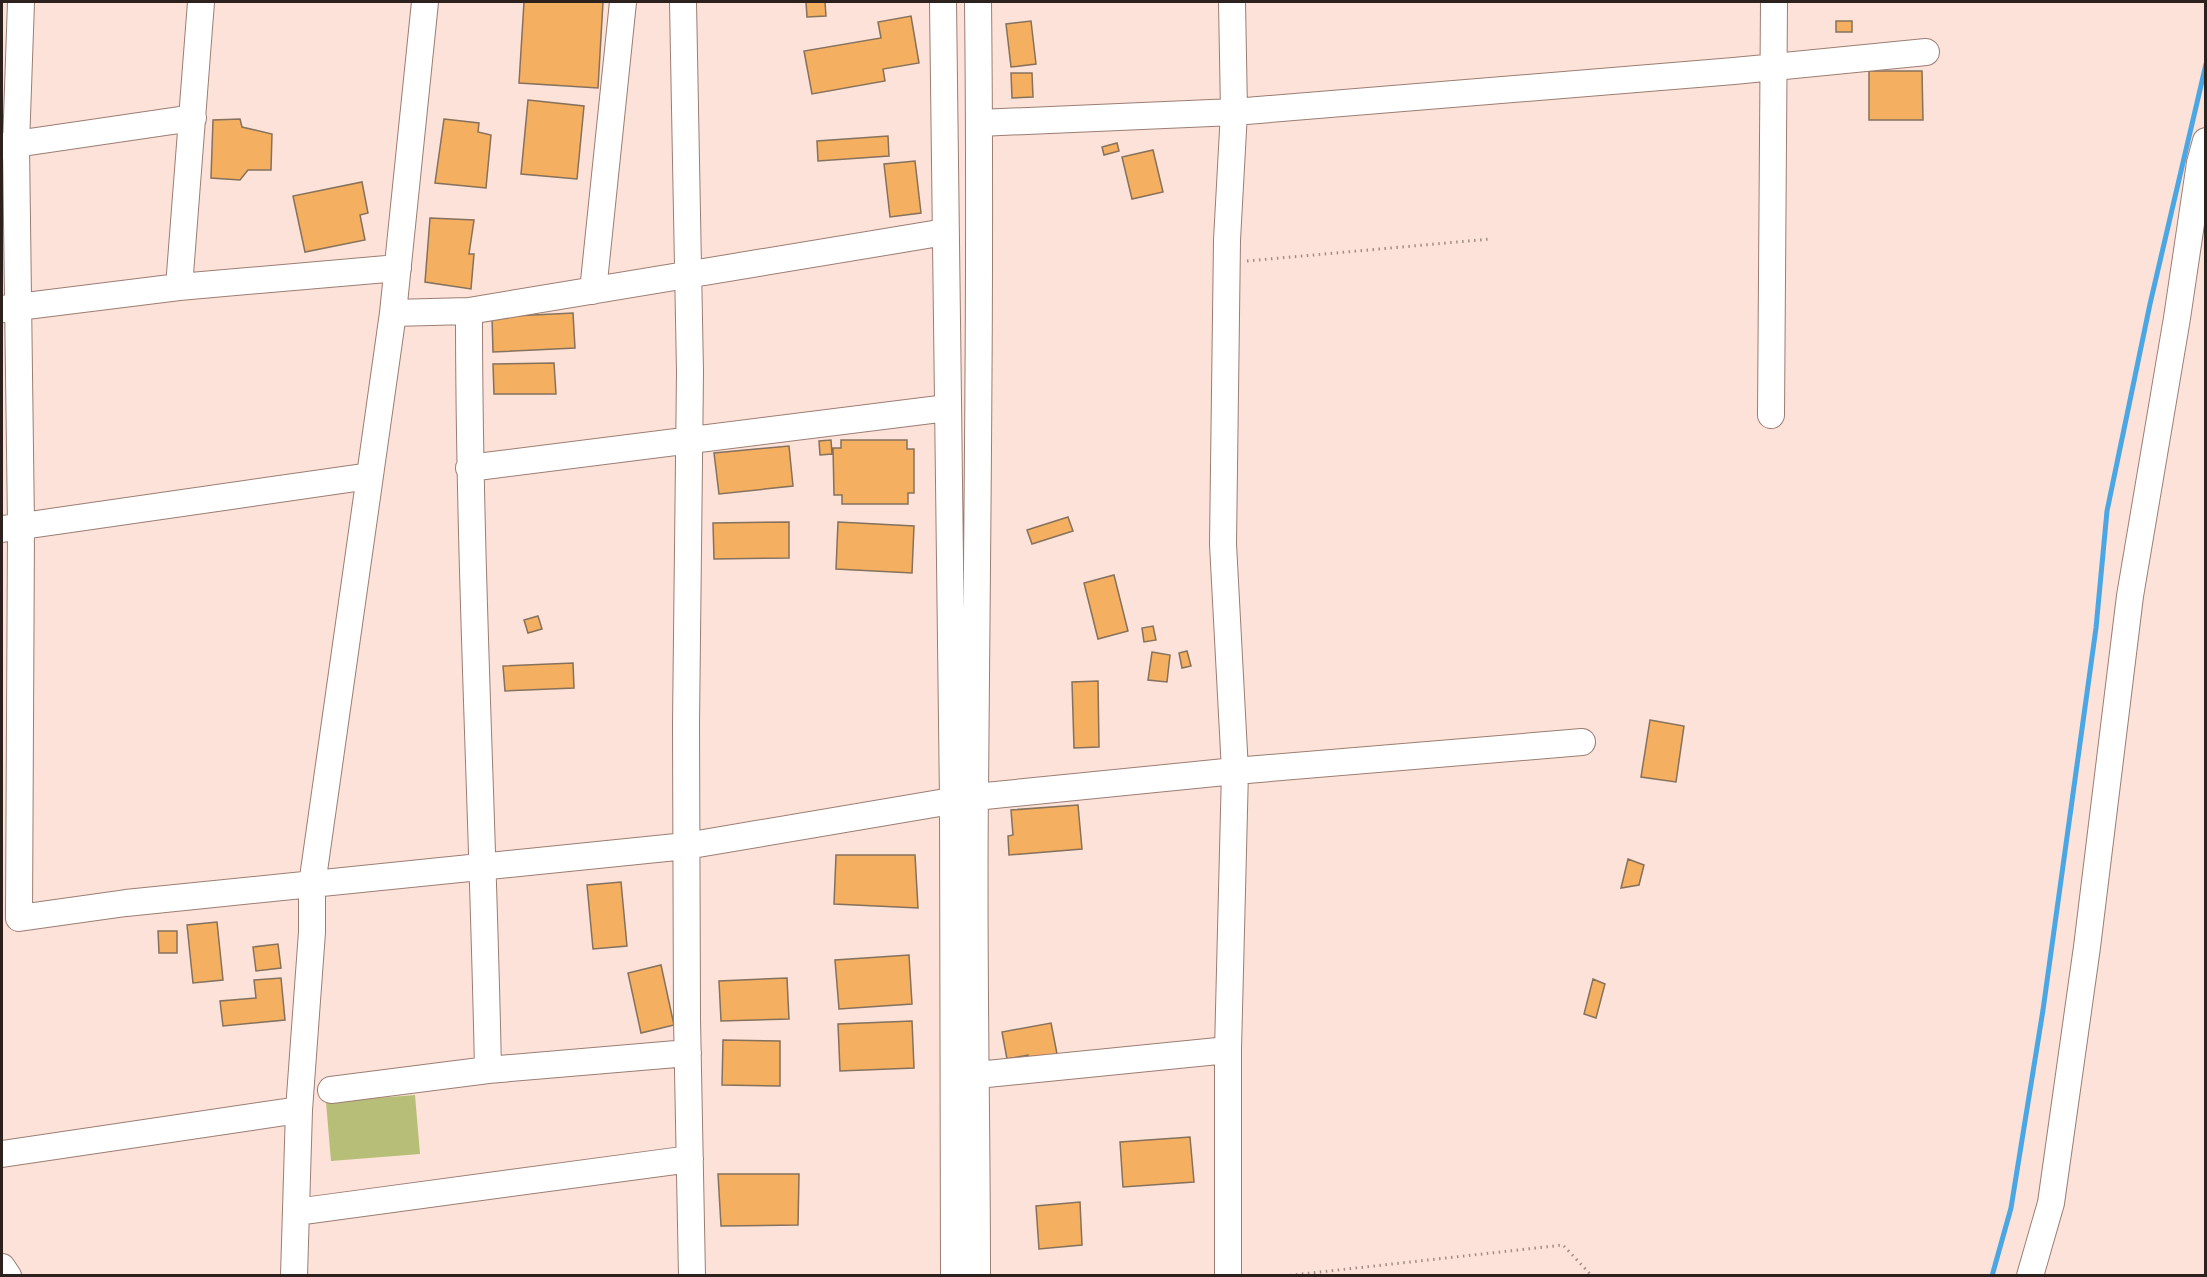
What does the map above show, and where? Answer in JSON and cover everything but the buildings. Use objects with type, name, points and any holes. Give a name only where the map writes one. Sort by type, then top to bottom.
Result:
[{"type":"street","points":[[21,2],[9,146],[10,920],[126,903],[686,846],[964,799],[1235,771],[1582,742]]},
{"type":"street","points":[[179,287],[201,2]]},
{"type":"street","points":[[294,1275],[299,1110],[312,932],[312,885],[393,313],[425,2]]},
{"type":"street","points":[[593,291],[623,2]]},
{"type":"street","points":[[682,2],[688,275],[686,846],[692,1275]]},
{"type":"street","points":[[943,2],[947,408],[977,1075],[977,1275]]},
{"type":"street","points":[[954,1275],[964,799],[978,611],[978,2]]},
{"type":"street","points":[[1228,1275],[1228,1050],[1235,771],[1223,544],[1227,262],[1234,112],[1232,2]]},
{"type":"street","points":[[1771,415],[1774,2]]},
{"type":"street","points":[[979,123],[1234,112],[1774,67],[1926,52]]},
{"type":"street","points":[[9,146],[193,118]]},
{"type":"street","points":[[2030,1275],[2051,1203],[2087,947],[2130,596],[2205,141]]},
{"type":"street","points":[[393,313],[470,311],[945,232]]},
{"type":"street","points":[[10,308],[179,287],[398,268]]},
{"type":"street","points":[[470,311],[470,468],[484,868],[488,1070]]},
{"type":"street","points":[[470,468],[947,408]]},
{"type":"street","points":[[11,527],[370,476]]},
{"type":"street","points":[[977,1075],[1228,1050]]},
{"type":"street","points":[[331,1090],[488,1070],[688,1053]]},
{"type":"street","points":[[2,1154],[299,1110]]},
{"type":"street","points":[[296,1212],[690,1159]]},
{"type":"street","points":[[2,1267],[8,1275]]},
{"type":"path","points":[[1227,262],[1490,238]]},
{"type":"path","points":[[1284,1275],[1563,1245],[1592,1275]]},
{"type":"green space","points":[[415,1095],[420,1154],[331,1161],[326,1102]]},
{"type":"waterway","points":[[1992,1276],[2011,1208],[2043,1010],[2096,628],[2107,511],[2150,304],[2206,64]]}]
